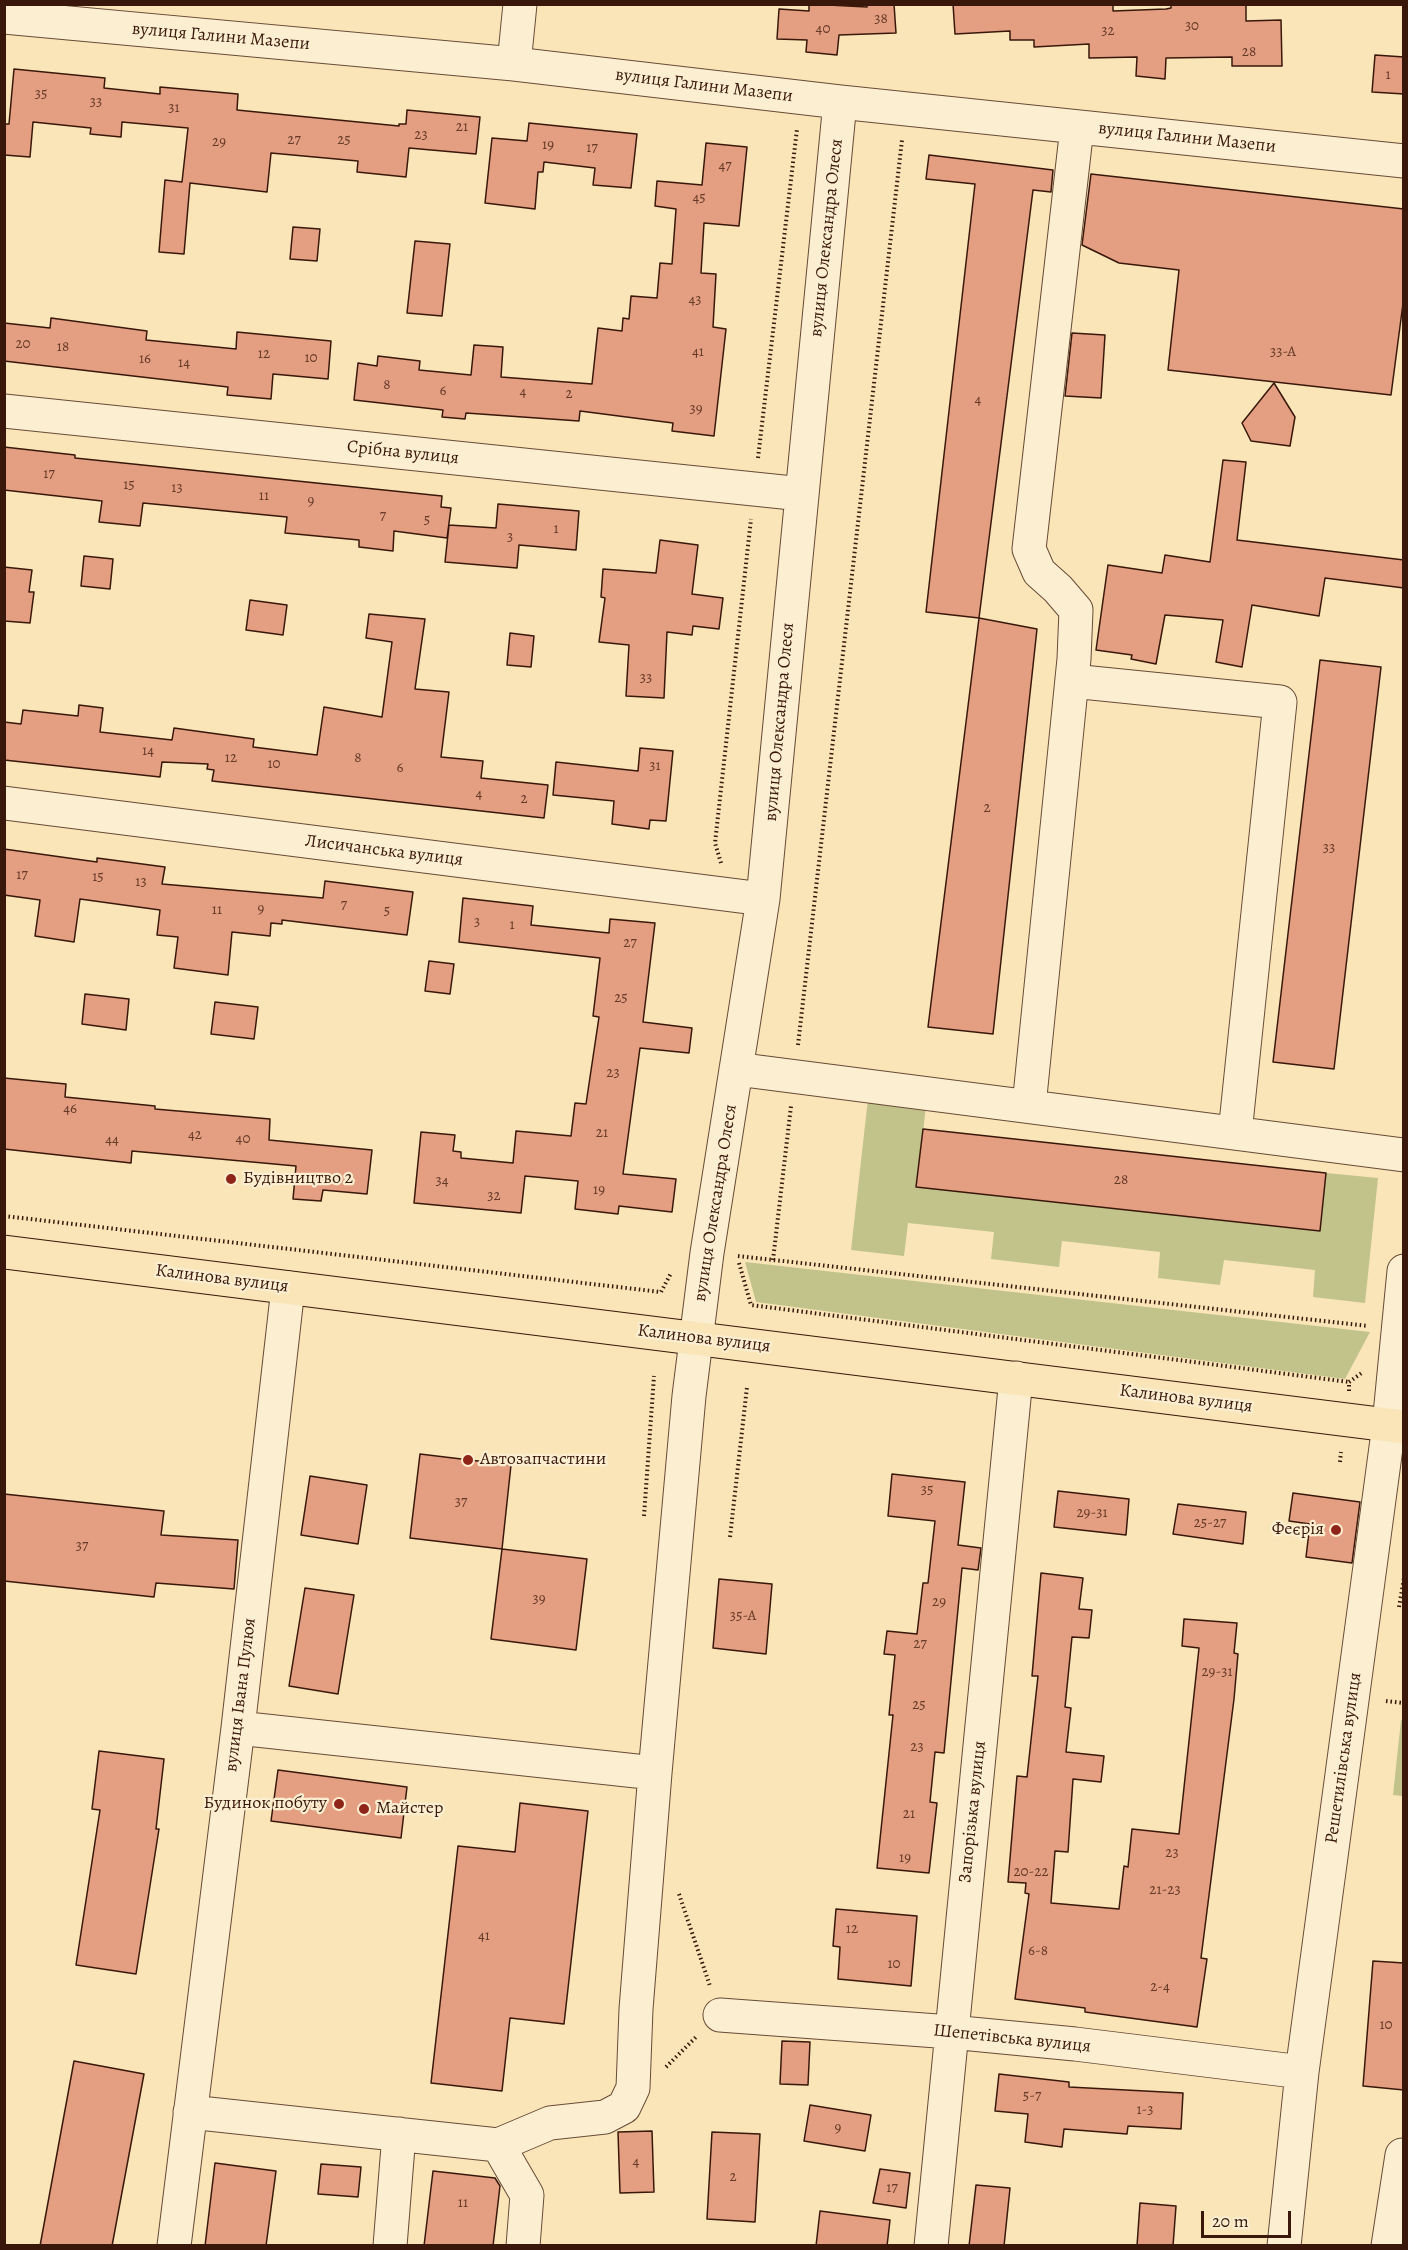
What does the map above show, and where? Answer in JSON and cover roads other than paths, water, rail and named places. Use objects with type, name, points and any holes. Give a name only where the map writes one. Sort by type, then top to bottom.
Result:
[{"type":"main road","name":"Калинова вулиця","points":[[4,1252],[1396,1426]]},
{"type":"street","points":[[514,64],[520,4]]},
{"type":"street","name":"вулиця Галини Мазепи","points":[[4,17],[514,64],[840,102],[1404,161]]},
{"type":"street","name":"вулиця Олександра Олеся","points":[[498,2145],[550,2123],[605,2117],[624,2107],[633,2088],[636,2009],[655,1773],[696,1338],[707,1253],[763,898],[840,102]]},
{"type":"street","points":[[1029,1106],[1072,681],[1076,610],[1039,572],[1029,549],[1077,127]]},
{"type":"street","name":"Срібна вулиця","points":[[4,411],[802,494]]},
{"type":"street","points":[[1072,681],[1280,702],[1235,1133]]},
{"type":"street","name":"Лисичанська вулиця","points":[[4,803],[763,898]]},
{"type":"street","points":[[736,1069],[1404,1155]]},
{"type":"street","name":"Решетилівська вулиця","points":[[1284,2246],[1302,2072],[1396,1426],[1404,1271]]},
{"type":"street","name":"вулиця Івана Пулюя","points":[[174,2246],[238,1728],[288,1288]]},
{"type":"street","name":"Запорізька вулиця","points":[[931,2246],[1016,1378]]},
{"type":"street","points":[[238,1728],[655,1773]]},
{"type":"street","name":"Шепетівська вулиця","points":[[720,2014],[1075,2044],[1302,2072]]},
{"type":"street","points":[[190,2112],[498,2145],[527,2195],[522,2246]]},
{"type":"street","points":[[390,2246],[399,2134]]},
{"type":"street","points":[[1388,2246],[1402,2155]]},
{"type":"place","name":"Будівництво 2","points":[[231,1179]]},
{"type":"place","name":"Автозапчастини","points":[[468,1460]]},
{"type":"place","name":"Феєрія","points":[[1336,1530]]},
{"type":"place","name":"Будинок побуту","points":[[339,1804]]},
{"type":"place","name":"Майстер","points":[[364,1809]]}]
